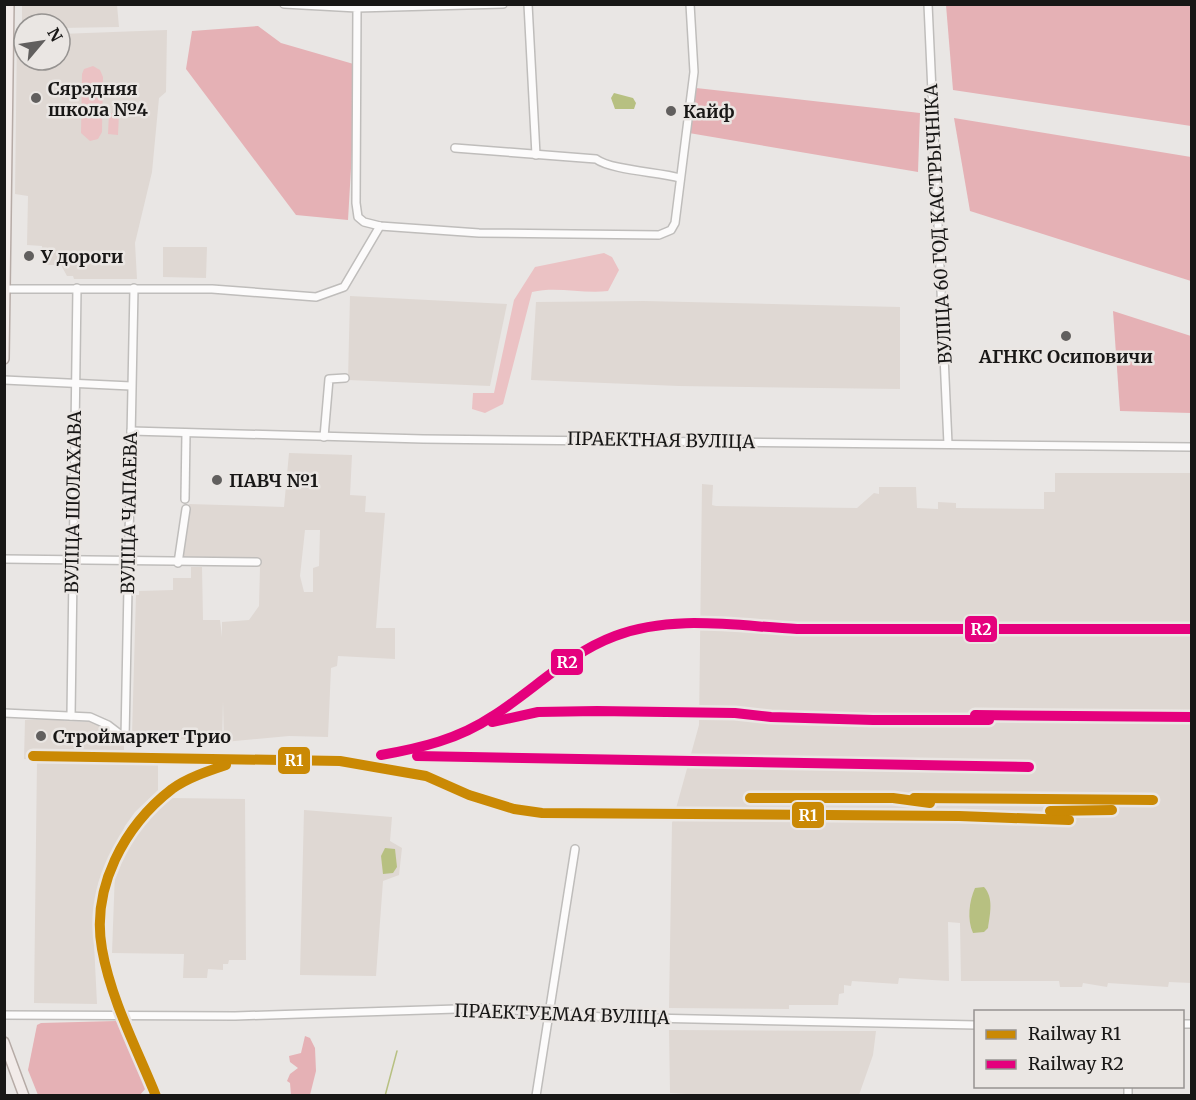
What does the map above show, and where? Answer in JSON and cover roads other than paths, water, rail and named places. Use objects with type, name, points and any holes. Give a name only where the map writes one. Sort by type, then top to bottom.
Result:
[{"type":"main road","points":[[4,359],[6,75],[9,4]]},
{"type":"main road","points":[[4,1042],[24,1095]]},
{"type":"street","points":[[284,4],[357,6],[503,4]]},
{"type":"street","points":[[528,4],[536,155]]},
{"type":"street","points":[[357,6],[356,203],[358,216],[364,222],[380,226],[479,233],[659,235],[671,230],[675,224],[694,72],[690,4]]},
{"type":"street","name":"ВУЛІЦА 60 ГОД КАСТРЫЧНІКА","points":[[928,4],[948,444]]},
{"type":"street","points":[[455,148],[596,159],[604,165],[658,172],[680,178]]},
{"type":"street","points":[[6,289],[212,290],[316,297],[344,287],[380,226]]},
{"type":"street","name":"ВУЛІЦА ШОЛАХАВА","points":[[71,716],[77,288]]},
{"type":"street","name":"ВУЛІЦА ЧАПАЕВА","points":[[71,716],[90,717],[108,725],[125,738],[134,288]]},
{"type":"street","points":[[324,437],[329,380],[345,378]]},
{"type":"street","points":[[4,380],[131,386]]},
{"type":"street","name":"ПРАЕКТНАЯ ВУЛІЦА","points":[[131,431],[324,437],[1191,447]]},
{"type":"street","points":[[185,499],[186,433]]},
{"type":"street","points":[[178,563],[186,509]]},
{"type":"street","points":[[4,559],[178,563],[257,562]]},
{"type":"street","points":[[4,713],[71,716]]},
{"type":"street","points":[[536,1095],[575,849]]},
{"type":"street","name":"ПРАЕКТУЕМАЯ ВУЛІЦА","points":[[4,1015],[246,1016],[488,1008],[550,1014],[974,1025]]},
{"type":"waterway","points":[[385,1096],[397,1051]]},
{"type":"rail line","name":"R2","points":[[381,755],[425,746],[467,731],[508,706],[567,662],[598,643],[637,629],[659,625],[705,623],[797,629],[1192,629]]},
{"type":"rail line","name":"R2","points":[[492,722],[538,712],[597,711],[735,713],[771,717],[873,720],[989,720]]},
{"type":"rail line","name":"R2","points":[[975,715],[1192,717]]},
{"type":"rail line","name":"R1","points":[[33,756],[340,761],[426,776],[469,795],[514,809],[542,813],[959,816],[1069,820]]},
{"type":"rail line","name":"R2","points":[[417,756],[1029,767]]},
{"type":"rail line","name":"R1","points":[[156,1096],[125,1024],[106,968],[100,926],[102,903],[115,860],[139,821],[178,785],[226,765]]},
{"type":"rail line","name":"R1","points":[[750,798],[893,798],[930,803]]},
{"type":"rail line","name":"R1","points":[[914,798],[1153,800]]},
{"type":"rail line","name":"R1","points":[[1050,811],[1112,810]]},
{"type":"place","name":"Сярэдняя школа №4","points":[[36,98]]},
{"type":"place","name":"Кайф","points":[[671,111]]},
{"type":"place","name":"У дороги","points":[[29,256]]},
{"type":"place","name":"АГНКС Осиповичи","points":[[1066,336]]},
{"type":"place","name":"ПАВЧ №1","points":[[217,480]]},
{"type":"place","name":"Строймаркет Трио","points":[[41,736]]}]
